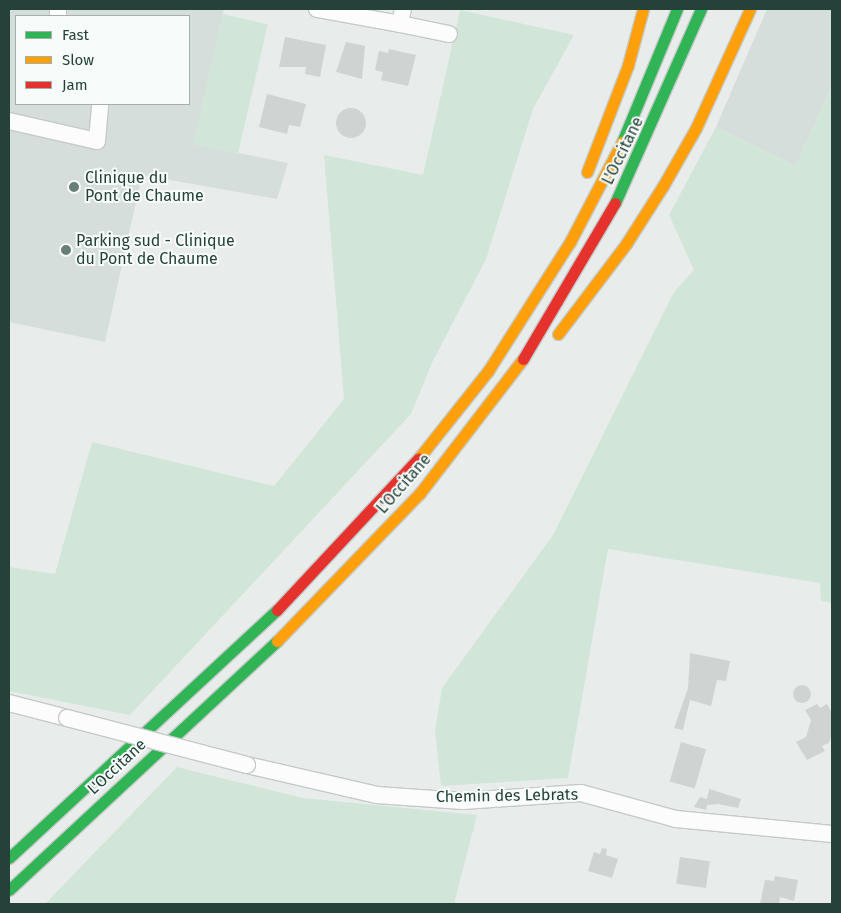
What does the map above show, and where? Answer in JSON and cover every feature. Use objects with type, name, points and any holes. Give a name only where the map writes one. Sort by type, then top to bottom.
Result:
[{"type":"highway","points":[[582,182],[622,84],[643,9]]},
{"type":"highway","name":"L'Occitane","points":[[9,858],[308,580],[404,477],[488,370],[570,242],[618,150],[676,9]]},
{"type":"highway","name":"L'Occitane","points":[[9,890],[304,614],[420,493],[467,436],[537,340],[586,258],[637,162],[701,9]]},
{"type":"highway","points":[[552,343],[626,244],[663,186],[708,104],[750,9]]},
{"type":"highway","points":[[488,370],[529,282]]},
{"type":"highway","points":[[467,436],[526,377]]},
{"type":"street","points":[[317,9],[401,17],[449,34]]},
{"type":"street","points":[[9,121],[97,141],[100,105]]},
{"type":"street","name":"Chemin des Lebrats","points":[[9,703],[247,765],[377,795],[464,801],[581,793],[676,819],[832,834]]},
{"type":"shaded area","name":"Clinique du Pont de Chaume","points":[[9,9],[224,9],[195,144],[288,163],[277,199],[142,175],[105,342],[9,322]]},
{"type":"shaded area","points":[[767,9],[832,9],[832,85],[796,166],[716,127]]},
{"type":"green space","points":[[460,10],[574,35],[533,109],[486,259],[432,363],[411,414],[130,715],[9,691],[9,567],[55,574],[92,442],[274,486],[344,399],[324,155],[423,175]]},
{"type":"green space","points":[[223,14],[268,24],[238,154],[193,144]]},
{"type":"green space","points":[[832,85],[832,603],[821,601],[820,583],[608,549],[568,778],[441,786],[435,730],[442,688],[553,535],[674,292],[694,270],[669,215],[716,127],[796,166]]},
{"type":"green space","points":[[177,767],[303,798],[477,815],[454,904],[45,904]]},
{"type":"building","points":[[285,37],[326,45],[320,77],[305,74],[306,67],[279,67]]},
{"type":"building","points":[[346,42],[365,46],[362,79],[336,72]]},
{"type":"building","points":[[389,49],[416,55],[408,86],[381,80],[383,72],[375,70],[379,51],[388,53]]},
{"type":"building","points":[[267,94],[306,104],[300,127],[289,125],[287,134],[259,127]]},
{"type":"building","points":[[351,108],[362,112],[366,123],[362,134],[351,138],[340,134],[336,123],[340,112]]},
{"type":"building","points":[[690,653],[730,661],[726,681],[717,680],[711,706],[690,700],[683,730],[674,728],[688,688]]},
{"type":"building","points":[[802,685],[808,688],[811,694],[808,700],[802,703],[796,700],[793,694],[796,688]]},
{"type":"building","points":[[817,704],[820,708],[827,704],[832,713],[832,733],[829,743],[822,746],[825,751],[807,760],[796,742],[806,737],[811,720],[805,710]]},
{"type":"building","points":[[681,742],[706,749],[695,789],[670,781]]},
{"type":"building","points":[[709,789],[741,799],[738,808],[718,804],[707,805],[706,810],[694,807],[700,797],[707,799]]},
{"type":"building","points":[[602,848],[607,849],[606,855],[618,859],[612,878],[588,871],[594,852],[600,854]]},
{"type":"building","points":[[680,857],[710,861],[706,888],[676,884]]},
{"type":"building","points":[[775,876],[798,880],[794,901],[780,897],[779,904],[760,904],[765,880],[774,881]]},
{"type":"traffic: fast","points":[[622,142],[677,9]]},
{"type":"traffic: fast","points":[[615,203],[701,9]]},
{"type":"traffic: fast","points":[[9,858],[277,610]]},
{"type":"traffic: fast","points":[[9,890],[277,641]]},
{"type":"traffic: slow","points":[[587,172],[628,65],[643,9]]},
{"type":"traffic: slow","points":[[558,334],[626,244],[663,186],[696,128],[750,9]]},
{"type":"traffic: slow","points":[[418,459],[488,371],[570,242],[622,142]]},
{"type":"traffic: slow","points":[[277,641],[420,493],[523,359]]},
{"type":"traffic: jam","points":[[523,359],[615,203]]},
{"type":"traffic: jam","points":[[277,610],[418,459]]},
{"type":"place","name":"Clinique du Pont de Chaume","points":[[74,187]]},
{"type":"place","name":"Parking sud - Clinique du Pont de Chaume","points":[[66,250]]}]
